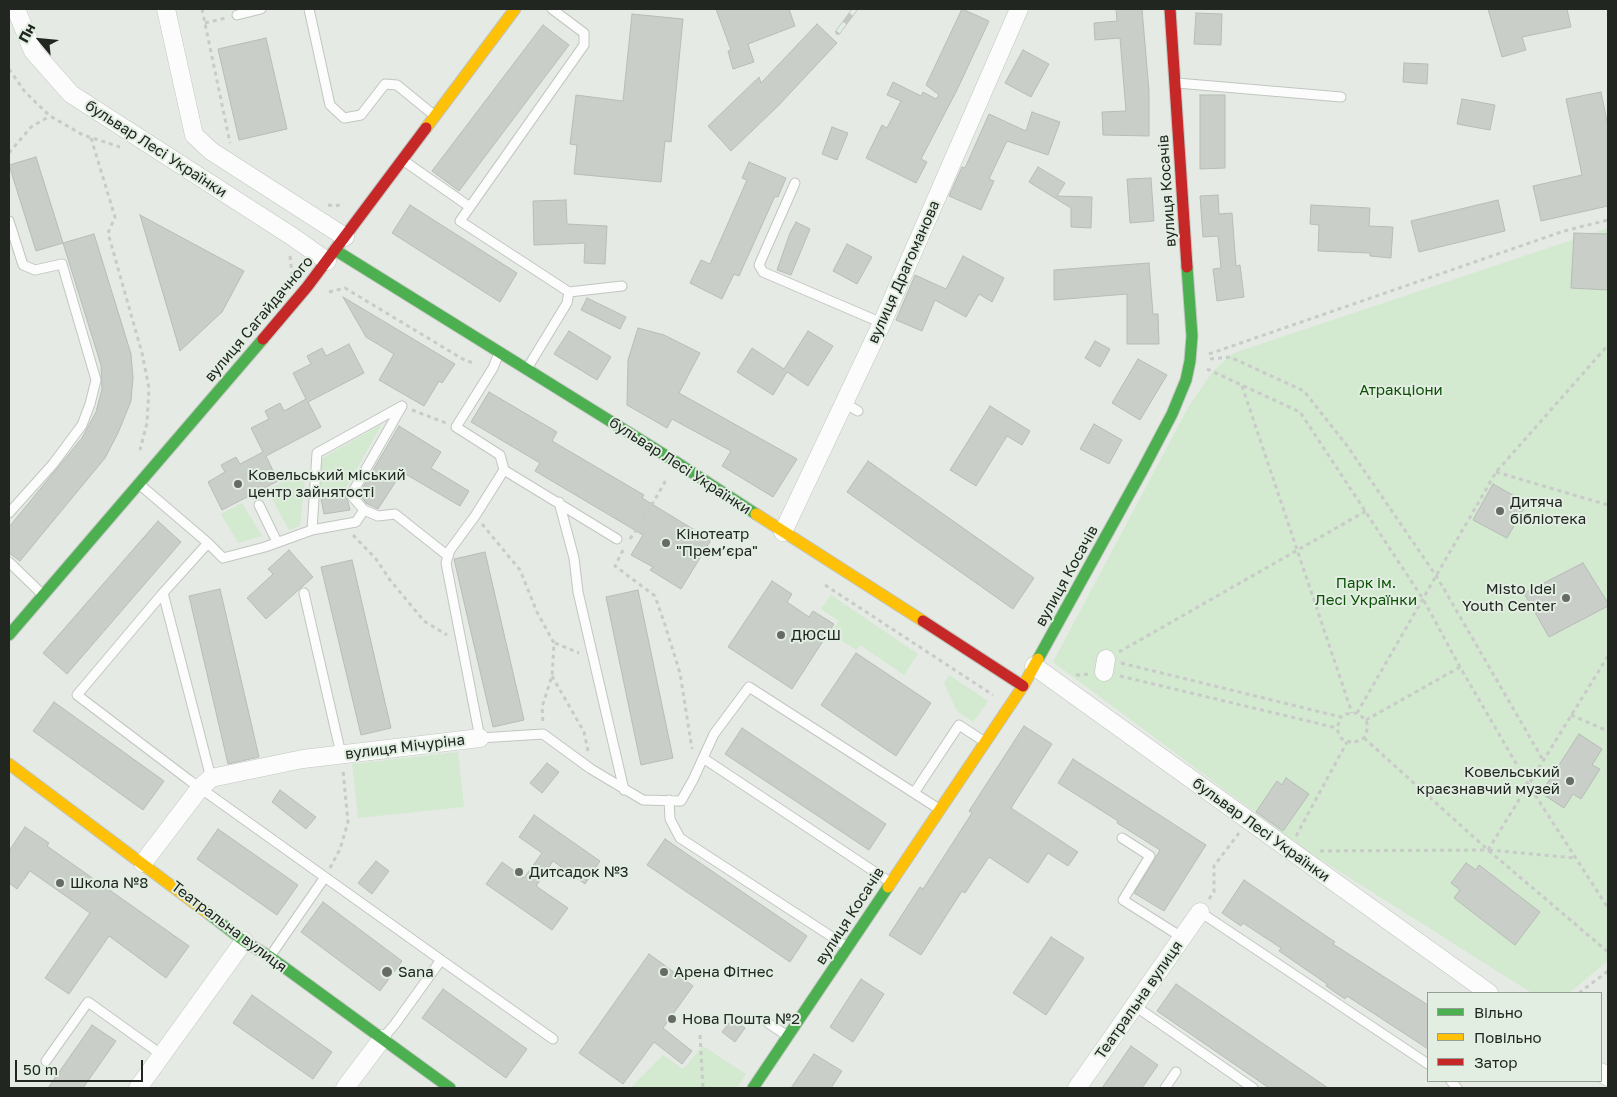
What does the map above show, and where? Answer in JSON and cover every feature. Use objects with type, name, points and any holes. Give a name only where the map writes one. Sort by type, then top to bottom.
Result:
[{"type":"street","name":"бульвар Лесі Українки","points":[[16,9],[34,51],[71,94],[293,237],[335,249]]},
{"type":"street","name":"бульвар Лесі Українки","points":[[166,9],[194,135],[211,151],[335,249],[676,462],[1022,686]]},
{"type":"street","name":"вулиця Сагайдачного","points":[[9,635],[42,594],[139,484],[307,287],[515,9]]},
{"type":"street","name":"вулиця Драгоманова","points":[[783,532],[851,407],[882,324],[1019,9]]},
{"type":"street","name":"вулиця Косачів","points":[[754,1088],[1022,686],[1172,414],[1186,380],[1192,336],[1170,9]]},
{"type":"street","name":"бульвар Лесі Українки","points":[[1034,666],[1487,992]]},
{"type":"street","name":"вулиця Мічуріна","points":[[205,783],[303,759],[480,738]]},
{"type":"street","name":"Театральна вулиця","points":[[9,764],[144,863],[244,941],[270,957],[450,1088]]},
{"type":"street","points":[[144,863],[205,783]]},
{"type":"street","name":"Театральна вулиця","points":[[1077,1088],[1200,912]]},
{"type":"street","points":[[138,1088],[244,941]]},
{"type":"street","points":[[345,1088],[382,1039]]},
{"type":"lane","points":[[237,15],[261,9]]},
{"type":"lane","points":[[309,9],[330,105],[344,118],[361,115],[385,84],[397,85],[434,116]]},
{"type":"lane","points":[[552,9],[584,32],[584,45],[460,221],[569,292],[622,286]]},
{"type":"lane","points":[[1175,83],[1341,97]]},
{"type":"lane","points":[[402,159],[470,207]]},
{"type":"lane","points":[[795,183],[759,265],[763,272],[882,324]]},
{"type":"lane","points":[[9,221],[23,265],[35,270],[62,264],[96,380],[82,425],[53,464],[9,513]]},
{"type":"lane","points":[[527,370],[567,302],[569,292]]},
{"type":"lane","points":[[500,353],[493,368],[456,427],[500,455],[504,470],[618,539]]},
{"type":"lane","points":[[402,406],[350,496],[364,510],[378,516],[395,514],[448,556],[450,550],[475,516],[504,470]]},
{"type":"lane","points":[[312,530],[317,453],[402,406]]},
{"type":"lane","points":[[139,484],[223,558],[265,547],[312,530],[356,522],[364,510]]},
{"type":"lane","points":[[559,502],[574,558],[578,592],[624,790]]},
{"type":"lane","points":[[259,505],[277,542]]},
{"type":"lane","points":[[208,543],[77,695],[205,783],[325,877],[553,1039]]},
{"type":"lane","name":"вулиця Мічуріна","points":[[448,556],[446,563],[460,643],[480,738]]},
{"type":"lane","points":[[9,562],[42,594]]},
{"type":"lane","points":[[163,593],[205,783]]},
{"type":"lane","points":[[304,593],[341,754]]},
{"type":"lane","points":[[480,738],[543,734],[591,769],[643,800],[681,801],[714,734],[749,687],[939,809]]},
{"type":"lane","points":[[914,793],[959,725],[985,742]]},
{"type":"lane","points":[[703,758],[890,882]]},
{"type":"lane","points":[[669,800],[670,819],[680,838],[848,948]]},
{"type":"lane","points":[[1122,838],[1150,856],[1123,900],[1183,938]]},
{"type":"lane","points":[[270,957],[325,877]]},
{"type":"lane","points":[[1200,912],[1427,1063]]},
{"type":"lane","points":[[382,1039],[441,960]]},
{"type":"lane","points":[[46,1061],[88,1002],[162,1055]]},
{"type":"lane","points":[[1135,1006],[1253,1088]]},
{"type":"lane","points":[[768,1023],[788,1037]]},
{"type":"lane","points":[[1165,1088],[1176,1072]]},
{"type":"path","points":[[205,23],[237,15]]},
{"type":"path","points":[[9,69],[25,92],[50,116],[83,135],[124,149]]},
{"type":"path","points":[[9,154],[31,127],[50,116]]},
{"type":"path","points":[[1190,361],[1564,231],[1608,220]]},
{"type":"path","points":[[289,250],[292,273],[307,287],[322,294],[345,288],[466,361],[493,368]]},
{"type":"path","points":[[1357,713],[1496,472],[1608,346]]},
{"type":"path","points":[[1190,361],[1230,357],[1304,391],[1348,447],[1437,577],[1543,760]]},
{"type":"path","points":[[1190,361],[1300,412],[1423,599],[1528,784],[1608,908]]},
{"type":"path","points":[[1242,385],[1352,712]]},
{"type":"path","points":[[402,406],[456,427]]},
{"type":"path","points":[[676,462],[646,515],[626,544],[615,566],[655,596],[680,673],[692,740],[692,750]]},
{"type":"path","points":[[1496,472],[1608,505]]},
{"type":"path","points":[[1050,678],[1105,666],[1297,550],[1366,512]]},
{"type":"path","points":[[475,516],[520,570],[554,643],[552,676],[542,708],[543,734]]},
{"type":"path","points":[[343,523],[358,542],[376,558],[390,580],[424,621],[460,643]]},
{"type":"path","points":[[817,580],[1009,706]]},
{"type":"path","points":[[554,643],[593,659]]},
{"type":"path","points":[[1488,850],[1608,656]]},
{"type":"path","points":[[1105,666],[1341,717],[1352,712],[1357,713],[1366,720],[1368,727],[1364,738],[1353,743],[1346,742],[1339,734],[1337,728],[1341,717]]},
{"type":"path","points":[[1105,666],[1337,728]]},
{"type":"path","points":[[1366,720],[1460,667]]},
{"type":"path","points":[[552,676],[584,732],[591,769]]},
{"type":"path","points":[[1571,715],[1608,731]]},
{"type":"path","points":[[1364,738],[1488,850],[1608,952]]},
{"type":"path","points":[[1289,850],[1346,742]]},
{"type":"path","points":[[325,877],[340,849],[348,822],[341,754]]},
{"type":"path","points":[[1200,912],[1214,892],[1214,866],[1248,820]]},
{"type":"path","points":[[1316,851],[1488,850],[1575,858]]},
{"type":"path","points":[[1580,992],[1608,970]]},
{"type":"path","points":[[700,1036],[703,1088]]},
{"type":"green space","name":"Парк ім. Лесі Українки","points":[[1608,228],[1608,961],[1570,992],[1530,992],[1307,851],[1053,662],[1189,406],[1213,371],[1234,353]]},
{"type":"green space","points":[[382,424],[346,488],[318,493],[321,459]]},
{"type":"green space","points":[[301,472],[305,479],[300,526],[289,530],[267,490]]},
{"type":"green space","points":[[242,503],[262,536],[238,543],[221,514]]},
{"type":"green space","points":[[831,595],[918,654],[904,675],[860,645],[856,650],[831,634],[839,621],[821,609]]},
{"type":"green space","points":[[949,675],[988,701],[973,722],[957,711],[944,683]]},
{"type":"green space","points":[[458,752],[464,807],[358,818],[352,764]]},
{"type":"green space","points":[[703,1046],[746,1074],[737,1088],[630,1088],[663,1055],[683,1069]]},
{"type":"building","points":[[716,9],[789,9],[795,26],[748,44],[754,62],[733,69],[728,51],[731,50]]},
{"type":"building","points":[[962,9],[989,21],[957,90],[921,159],[927,162],[916,183],[866,158],[882,125],[887,128],[901,101],[887,95],[893,82],[921,96],[923,92],[936,99],[939,95],[926,85]]},
{"type":"building","points":[[1116,9],[1142,9],[1149,91],[1149,136],[1103,135],[1102,112],[1126,111],[1120,38],[1095,40],[1094,23],[1117,21]]},
{"type":"building","points":[[1488,9],[1567,9],[1571,27],[1522,37],[1526,50],[1502,57]]},
{"type":"building","points":[[1196,13],[1222,14],[1221,45],[1194,44]]},
{"type":"building","points":[[632,14],[683,19],[671,142],[665,141],[661,182],[574,174],[577,145],[570,144],[576,95],[623,101]]},
{"type":"building","points":[[817,24],[837,43],[778,106],[731,151],[708,126],[759,77],[761,83]]},
{"type":"building","points":[[543,25],[569,45],[459,191],[432,171]]},
{"type":"building","points":[[266,38],[287,129],[239,140],[218,49]]},
{"type":"building","points":[[1023,50],[1049,64],[1031,97],[1005,83]]},
{"type":"building","points":[[1404,63],[1428,64],[1427,84],[1403,82]]},
{"type":"building","points":[[1601,92],[1608,126],[1608,206],[1541,221],[1533,186],[1582,175],[1566,99]]},
{"type":"building","points":[[1200,95],[1225,95],[1225,168],[1200,169]]},
{"type":"building","points":[[1462,99],[1495,105],[1490,130],[1457,124]]},
{"type":"building","points":[[1032,112],[1060,122],[1048,155],[1007,141],[989,179],[994,181],[981,210],[949,196],[962,167],[965,168],[989,114],[1026,131]]},
{"type":"building","points":[[832,127],[848,133],[837,160],[822,154]]},
{"type":"building","points":[[36,157],[63,243],[36,251],[9,165]]},
{"type":"building","points":[[749,162],[786,178],[778,197],[775,196],[739,276],[734,274],[722,299],[690,283],[701,260],[710,264],[747,180],[742,178]]},
{"type":"building","points":[[1038,167],[1065,183],[1057,196],[1092,197],[1091,228],[1071,227],[1071,208],[1029,182]]},
{"type":"building","points":[[1151,178],[1154,221],[1130,223],[1127,179]]},
{"type":"building","points":[[1218,195],[1219,214],[1232,213],[1236,266],[1240,265],[1244,297],[1217,301],[1213,269],[1221,268],[1218,236],[1203,237],[1200,196]]},
{"type":"building","points":[[566,200],[567,224],[607,226],[605,264],[584,263],[585,243],[534,245],[533,201]]},
{"type":"building","points":[[1498,200],[1505,231],[1419,252],[1411,221]]},
{"type":"building","points":[[410,205],[517,273],[500,302],[392,233]]},
{"type":"building","points":[[1311,205],[1370,208],[1369,226],[1393,227],[1391,258],[1370,256],[1370,253],[1318,251],[1319,225],[1310,224]]},
{"type":"building","points":[[140,215],[244,271],[222,312],[180,351]]},
{"type":"building","points":[[796,222],[810,229],[791,275],[777,270],[790,233]]},
{"type":"building","points":[[1574,233],[1608,234],[1608,290],[1571,288]]},
{"type":"building","points":[[94,234],[131,354],[133,378],[131,401],[105,458],[20,561],[9,553],[9,527],[82,438],[96,412],[102,389],[101,365],[63,243]]},
{"type":"building","points":[[847,244],[872,257],[857,284],[833,271]]},
{"type":"building","points":[[963,256],[1004,278],[992,302],[979,294],[966,317],[935,300],[922,331],[896,320],[915,275],[946,289]]},
{"type":"building","points":[[1149,263],[1153,314],[1158,314],[1159,344],[1127,344],[1127,294],[1054,300],[1054,270]]},
{"type":"building","points":[[343,297],[455,364],[442,383],[439,381],[424,406],[379,380],[394,354],[366,337]]},
{"type":"building","points":[[587,298],[626,317],[620,329],[581,310]]},
{"type":"building","points":[[638,328],[664,335],[700,353],[679,393],[797,459],[773,497],[722,466],[731,451],[672,419],[667,428],[627,405],[628,360]]},
{"type":"building","points":[[569,331],[611,357],[597,380],[554,354]]},
{"type":"building","points":[[808,331],[833,346],[808,386],[787,372],[773,395],[737,372],[752,348],[784,369]]},
{"type":"building","points":[[1095,341],[1110,349],[1100,367],[1085,358]]},
{"type":"building","points":[[349,344],[364,373],[308,402],[321,427],[266,456],[278,481],[222,510],[208,482],[225,472],[221,465],[236,457],[240,464],[263,452],[251,428],[269,419],[265,411],[280,403],[284,411],[306,399],[293,373],[311,364],[307,356],[322,348],[326,356]]},
{"type":"building","points":[[1138,359],[1167,375],[1140,420],[1112,403]]},
{"type":"building","points":[[489,392],[557,432],[552,441],[644,495],[642,498],[711,540],[681,589],[650,570],[653,567],[631,555],[643,535],[535,471],[540,463],[471,422]]},
{"type":"building","points":[[990,406],[1030,431],[1022,445],[1007,436],[976,486],[950,470]]},
{"type":"building","points":[[1094,424],[1122,440],[1109,464],[1080,449]]},
{"type":"building","points":[[399,426],[441,452],[431,468],[469,491],[460,506],[402,472],[378,509],[366,503],[359,494]]},
{"type":"building","points":[[868,461],[1034,578],[1013,609],[847,492]]},
{"type":"building","name":"Дитяча бібліотека","points":[[1493,484],[1527,503],[1507,538],[1473,520]]},
{"type":"building","points":[[345,495],[350,510],[324,514],[321,499]]},
{"type":"building","points":[[158,521],[181,542],[67,674],[43,653]]},
{"type":"building","points":[[289,550],[313,577],[266,619],[247,598],[273,574],[268,569]]},
{"type":"building","points":[[485,552],[524,720],[493,727],[454,559]]},
{"type":"building","points":[[352,560],[391,728],[361,735],[321,567]]},
{"type":"building","name":"Misto Idei Youth Center","points":[[1583,563],[1608,603],[1608,606],[1549,637],[1524,593]]},
{"type":"building","name":"ДЮСШ","points":[[772,581],[792,594],[787,602],[809,617],[813,611],[834,624],[792,689],[728,647]]},
{"type":"building","points":[[220,589],[259,757],[228,764],[189,596]]},
{"type":"building","points":[[638,590],[673,758],[641,765],[606,597]]},
{"type":"building","points":[[856,653],[931,703],[896,756],[821,705]]},
{"type":"building","points":[[54,702],[164,781],[143,810],[33,731]]},
{"type":"building","points":[[1024,726],[1052,744],[1011,808],[1078,852],[1068,866],[1048,853],[1028,883],[989,857],[965,893],[962,891],[921,955],[889,935],[920,887],[923,889],[972,813],[969,811]]},
{"type":"building","points":[[742,728],[886,824],[869,850],[725,754]]},
{"type":"building","name":"Ковельський краєзнавчий музей","points":[[1579,734],[1602,749],[1592,765],[1600,769],[1581,799],[1573,794],[1564,808],[1541,793]]},
{"type":"building","points":[[1073,759],[1206,845],[1164,911],[1134,893],[1160,850],[1058,783]]},
{"type":"building","points":[[547,763],[559,772],[542,793],[530,783]]},
{"type":"building","points":[[1286,778],[1309,794],[1283,831],[1256,812],[1277,781],[1282,785]]},
{"type":"building","points":[[280,790],[316,817],[306,829],[272,802]]},
{"type":"building","points":[[534,815],[600,861],[585,884],[553,861],[536,886],[568,908],[552,930],[486,884],[502,862],[524,878],[542,853],[519,837]]},
{"type":"building","points":[[25,827],[49,843],[47,846],[189,946],[166,978],[109,936],[69,994],[45,978],[90,913],[30,871],[17,889],[9,883],[9,851]]},
{"type":"building","points":[[218,829],[298,885],[277,915],[197,859]]},
{"type":"building","points":[[665,839],[807,936],[790,962],[647,865]]},
{"type":"building","points":[[376,861],[389,871],[372,894],[358,883]]},
{"type":"building","points":[[1466,863],[1476,870],[1479,865],[1540,912],[1515,945],[1454,898],[1460,890],[1451,883]]},
{"type":"building","points":[[1244,880],[1335,942],[1333,944],[1427,1004],[1427,1048],[1347,996],[1345,999],[1326,986],[1327,984],[1279,951],[1281,948],[1243,923],[1241,926],[1222,913]]},
{"type":"building","points":[[323,902],[402,961],[380,991],[301,932]]},
{"type":"building","points":[[1051,937],[1084,958],[1046,1015],[1013,993]]},
{"type":"building","points":[[649,954],[693,986],[663,1028],[692,1051],[682,1064],[654,1042],[623,1084],[579,1053]]},
{"type":"building","points":[[861,979],[884,994],[853,1042],[830,1027]]},
{"type":"building","points":[[1176,984],[1328,1088],[1269,1088],[1157,1011]]},
{"type":"building","points":[[443,989],[527,1049],[506,1078],[422,1018]]},
{"type":"building","points":[[252,995],[332,1052],[313,1079],[233,1023]]},
{"type":"building","points":[[732,1019],[745,1028],[735,1042],[722,1032]]},
{"type":"building","points":[[92,1025],[116,1041],[83,1088],[48,1088]]},
{"type":"building","points":[[1131,1046],[1158,1065],[1142,1088],[1102,1088]]},
{"type":"building","points":[[814,1054],[842,1071],[831,1088],[791,1088]]},
{"type":"railway","points":[[838,32],[855,9]]},
{"type":"traffic: fast","points":[[335,250],[676,462],[756,514]]},
{"type":"traffic: fast","points":[[1038,659],[1143,469],[1172,414],[1186,380],[1192,336],[1187,267]]},
{"type":"traffic: fast","points":[[9,635],[263,339]]},
{"type":"traffic: fast","points":[[753,1088],[888,887]]},
{"type":"traffic: fast","points":[[209,914],[450,1088]]},
{"type":"traffic: slow","points":[[426,128],[515,9]]},
{"type":"traffic: slow","points":[[756,514],[923,621]]},
{"type":"traffic: slow","points":[[888,887],[1023,686],[1038,659]]},
{"type":"traffic: slow","points":[[9,764],[209,914]]},
{"type":"traffic: jam","points":[[1170,9],[1187,267]]},
{"type":"traffic: jam","points":[[263,339],[307,287],[426,128]]},
{"type":"traffic: jam","points":[[923,621],[1023,686]]},
{"type":"place","name":"Ковельський міський центр зайнятості","points":[[238,484]]},
{"type":"place","name":"Дитяча бібліотека","points":[[1500,511]]},
{"type":"place","name":"Кінотеатр \"Прем’єра\"","points":[[666,543]]},
{"type":"place","name":"Misto Idei Youth Center","points":[[1566,598]]},
{"type":"place","name":"ДЮСШ","points":[[781,635]]},
{"type":"place","name":"Ковельський краєзнавчий музей","points":[[1570,781]]},
{"type":"place","name":"Дитсадок №3","points":[[519,872]]},
{"type":"place","name":"Школа №8","points":[[60,883]]},
{"type":"place","name":"Sana","points":[[387,972]]},
{"type":"place","name":"Арена Фітнес","points":[[664,972]]},
{"type":"place","name":"Нова Пошта №2","points":[[672,1019]]},
{"type":"park label","name":"Атракціони","points":[[1401,390]]}]
